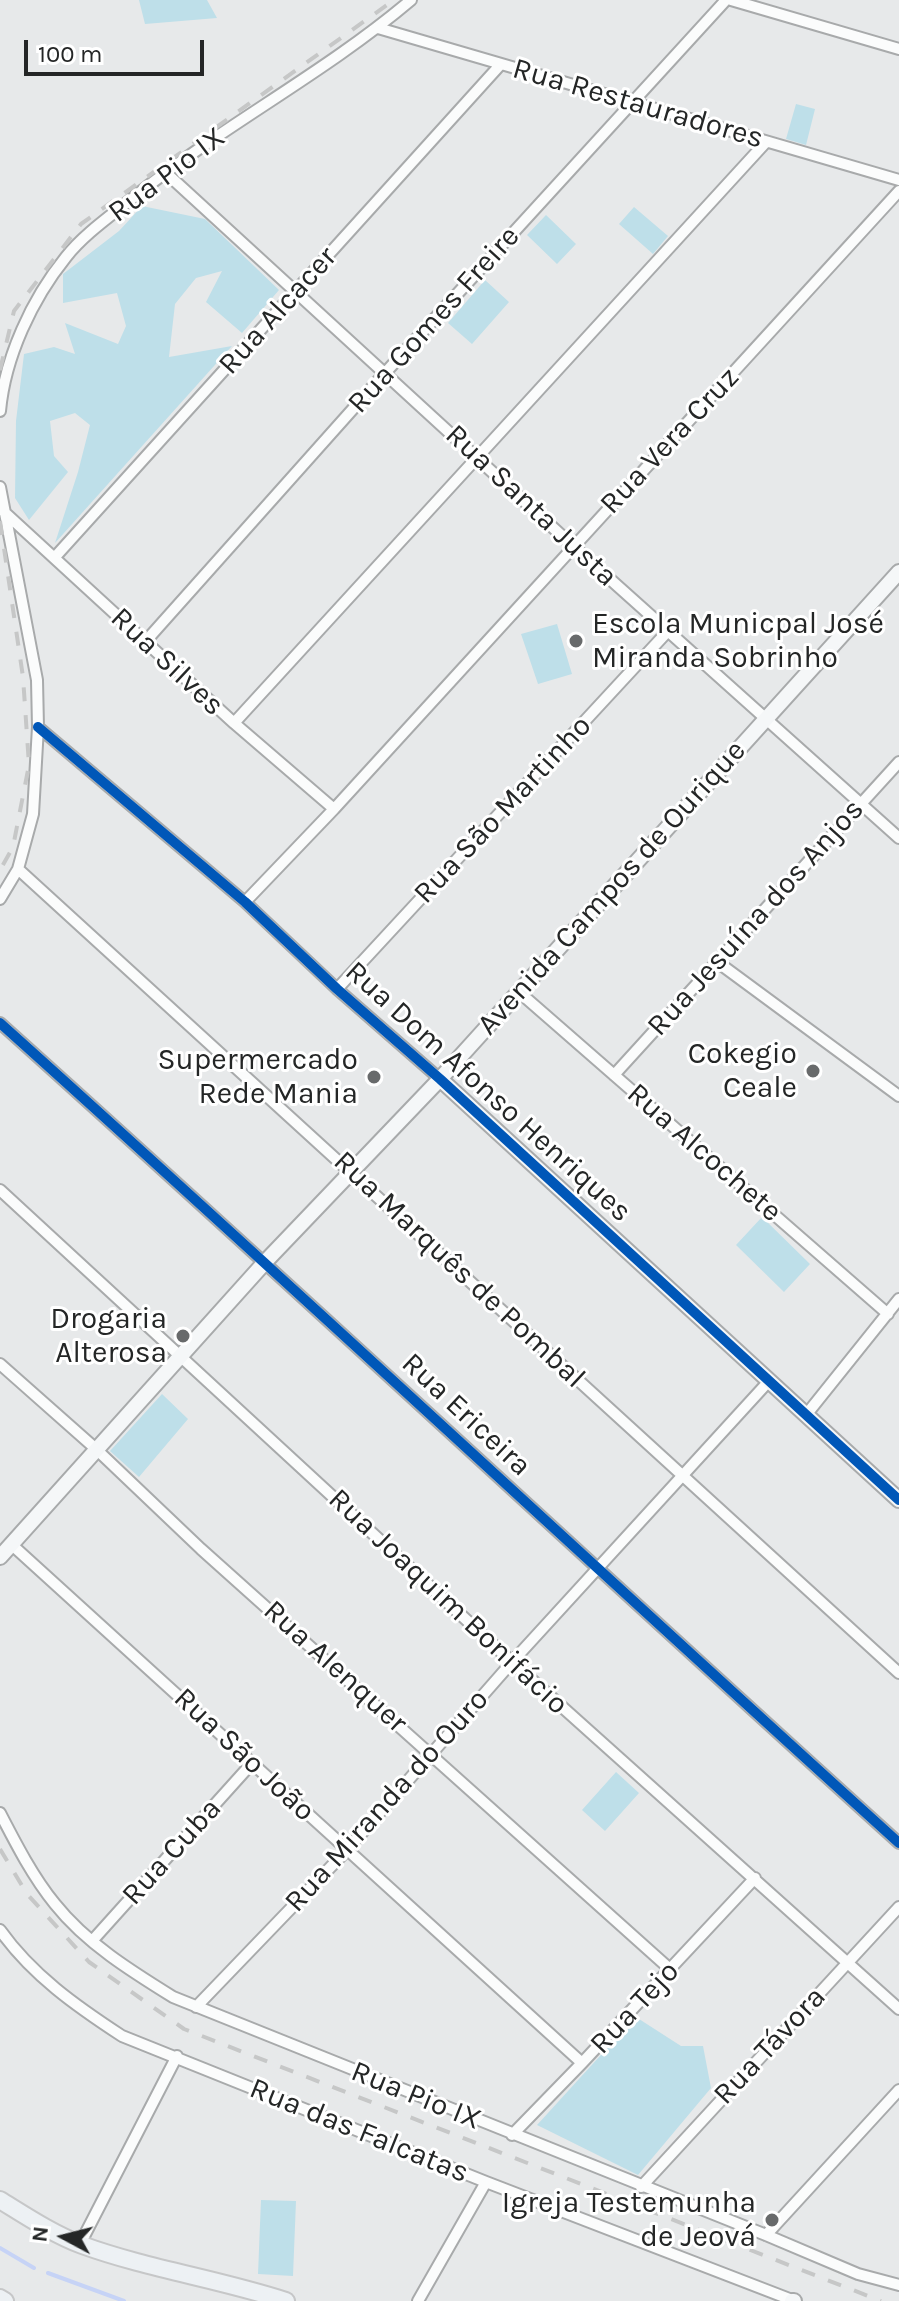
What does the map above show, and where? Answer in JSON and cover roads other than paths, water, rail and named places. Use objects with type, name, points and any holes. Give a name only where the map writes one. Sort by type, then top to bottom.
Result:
[{"type":"main road","name":"Avenida Campos de Ourique","points":[[0,1557],[266,1261],[440,1079],[899,572]]},
{"type":"main road","name":"Rua Dom Afonso Henriques","points":[[440,1079],[899,1500]]},
{"type":"main road","points":[[0,2200],[80,2244],[286,2301]]},
{"type":"main road","points":[[0,2298],[5,2301]]},
{"type":"street","name":"Rua Pio IX","points":[[0,411],[15,348],[39,298],[67,255],[165,172],[378,28],[411,0]]},
{"type":"street","points":[[729,0],[899,49]]},
{"type":"street","name":"Rua Gomes Freire","points":[[145,642],[385,373],[729,0]]},
{"type":"street","name":"Rua Restauradores","points":[[378,28],[899,180]]},
{"type":"street","name":"Rua Alcacer","points":[[55,557],[501,64]]},
{"type":"street","points":[[234,723],[766,142]]},
{"type":"street","name":"Rua Santa Justa","points":[[165,172],[573,546],[899,838]]},
{"type":"street","name":"Rua Vera Cruz","points":[[245,902],[334,809],[899,191]]},
{"type":"street","points":[[0,487],[37,680],[38,727],[33,814],[18,869],[0,899]]},
{"type":"street","name":"Rua Silves","points":[[3,511],[234,723],[334,809]]},
{"type":"street","name":"Rua São Martinho","points":[[337,989],[668,631]]},
{"type":"street","name":"Rua Dom Afonso Henriques","points":[[38,727],[245,902],[337,989],[440,1079]]},
{"type":"street","name":"Rua Jesuína dos Anjos","points":[[614,1075],[899,762]]},
{"type":"street","name":"Rua Marquês de Pombal","points":[[18,869],[899,1673]]},
{"type":"street","points":[[716,961],[898,1094]]},
{"type":"street","name":"Rua Alcochete","points":[[519,992],[888,1314]]},
{"type":"street","name":"Rua Ericeira","points":[[0,1023],[266,1261],[597,1570],[899,1843]]},
{"type":"street","name":"Rua Joaquim Bonifácio","points":[[0,1190],[512,1662],[899,2009]]},
{"type":"street","points":[[806,1415],[899,1299]]},
{"type":"street","name":"Rua Alenquer","points":[[0,1364],[96,1449],[201,1549],[671,1970]]},
{"type":"street","name":"Rua Miranda do Ouro","points":[[196,2007],[347,1850],[431,1752],[769,1381]]},
{"type":"street","name":"Rua São João","points":[[11,1544],[582,2063]]},
{"type":"street","name":"Rua Cuba","points":[[92,1941],[253,1762]]},
{"type":"street","name":"Rua Pio IX","points":[[0,1813],[55,1904],[92,1941],[173,1997],[858,2274],[898,2284]]},
{"type":"street","name":"Rua Tejo","points":[[512,2135],[755,1878]]},
{"type":"street","name":"Rua Távora","points":[[641,2187],[899,1907]]},
{"type":"street","name":"Rua das Falcatas","points":[[0,1930],[36,1973],[74,2004],[122,2036],[792,2301]]},
{"type":"street","points":[[80,2244],[177,2056]]},
{"type":"street","points":[[766,2235],[899,2090]]},
{"type":"street","points":[[418,2301],[486,2182]]},
{"type":"waterway","points":[[0,2248],[34,2268]]},
{"type":"waterway","points":[[48,2273],[124,2301]]},
{"type":"railway","points":[[0,370],[14,311],[81,224],[394,0]]},
{"type":"railway","points":[[0,521],[23,677],[29,765],[13,847],[0,870]]},
{"type":"railway","points":[[0,1849],[27,1894],[89,1962],[184,2029],[881,2301]]},
{"type":"place","name":"Escola Municpal José Miranda Sobrinho","points":[[576,641]]},
{"type":"place","name":"Cokegio Ceale","points":[[813,1071]]},
{"type":"place","name":"Supermercado Rede Mania","points":[[374,1077]]},
{"type":"place","name":"Drogaria Alterosa","points":[[183,1336]]},
{"type":"place","name":"Igreja Testemunha de Jeová","points":[[772,2220]]}]
